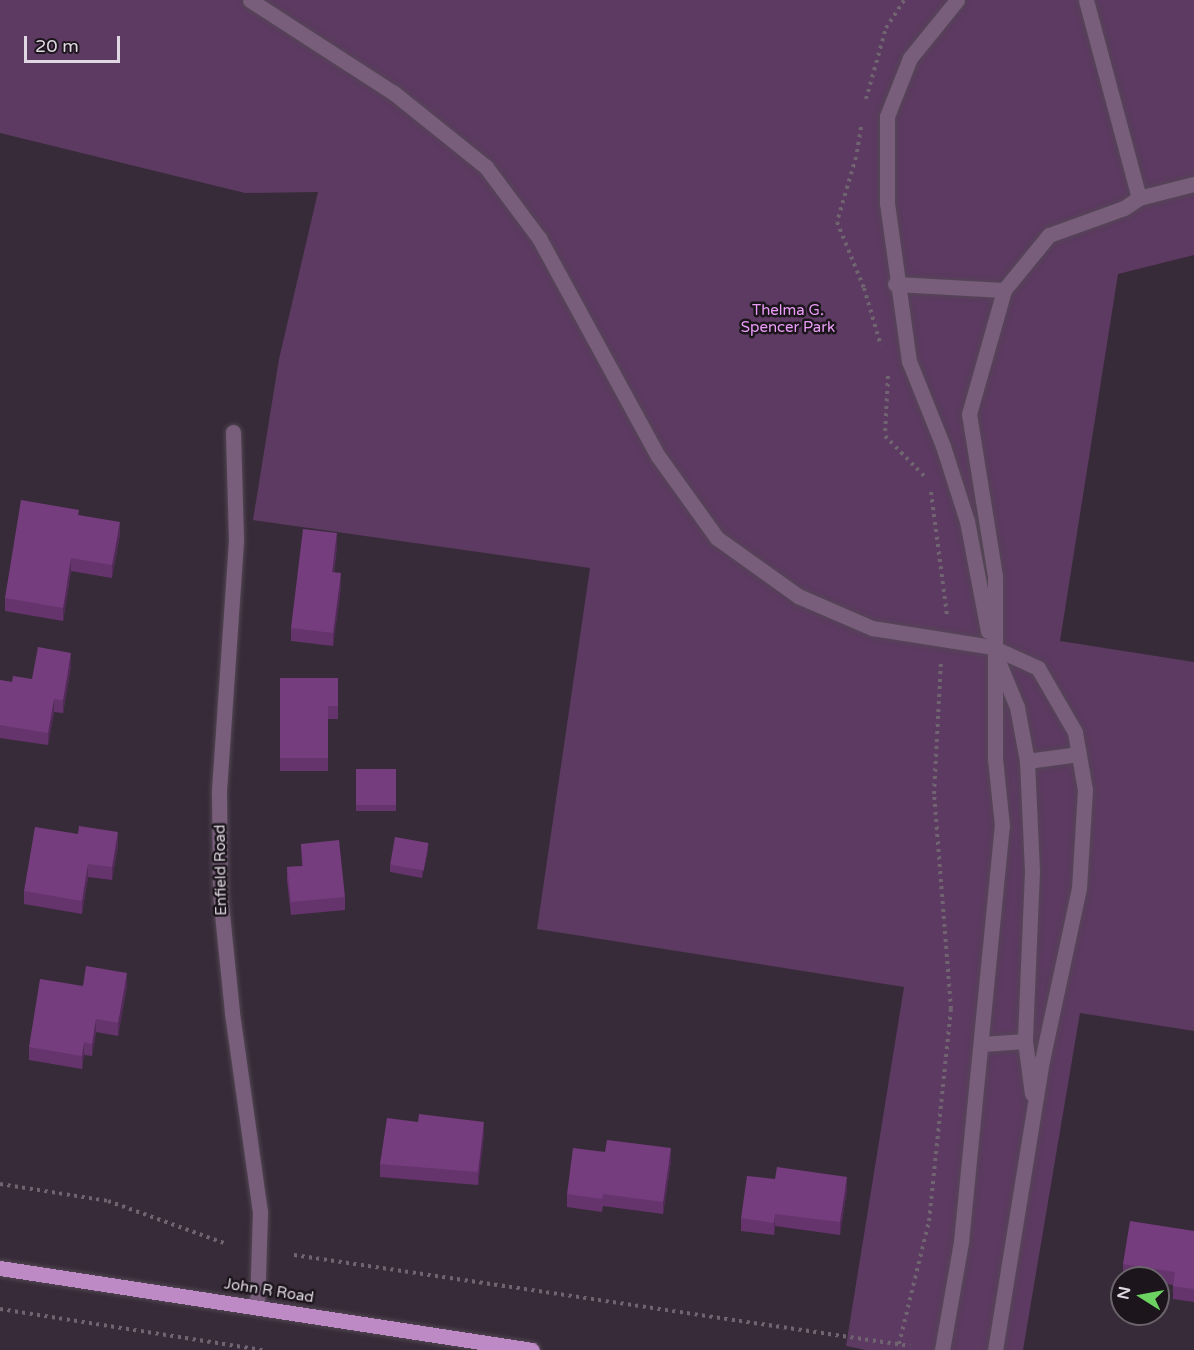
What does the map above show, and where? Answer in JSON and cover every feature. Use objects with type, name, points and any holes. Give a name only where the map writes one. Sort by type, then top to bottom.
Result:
[{"type":"main road","name":"John R Road","points":[[0,1268],[532,1350]]},
{"type":"street","points":[[250,0],[394,93],[486,167],[539,238],[658,456],[717,538],[798,596],[872,628],[992,647],[1038,668],[1075,732],[1085,790],[1079,888],[1034,1108],[996,1350]]},
{"type":"street","points":[[957,0],[910,58],[887,116],[887,203],[896,284],[909,361],[943,446],[967,521],[992,647],[1017,707],[1027,761],[1032,871],[1024,1041],[1034,1108]]},
{"type":"street","points":[[1086,0],[1139,198]]},
{"type":"street","points":[[942,1350],[961,1242],[983,1044],[1002,826],[995,758],[992,647],[995,576],[969,414],[1004,290],[1049,235],[1124,208],[1139,198],[1194,184]]},
{"type":"street","points":[[896,284],[1004,290]]},
{"type":"street","name":"Enfield Road","points":[[233,432],[236,541],[219,793],[220,894],[232,1013],[260,1212],[257,1307]]},
{"type":"street","points":[[1027,761],[1079,754]]},
{"type":"street","points":[[983,1044],[1024,1041]]},
{"type":"path","points":[[864,104],[886,28],[904,0]]},
{"type":"path","points":[[862,115],[856,157],[837,222],[864,288],[882,350]]},
{"type":"path","points":[[888,371],[885,436],[930,481],[948,608],[934,794],[951,1009],[929,1221],[899,1344]]},
{"type":"path","points":[[0,1184],[108,1201],[224,1243]]},
{"type":"path","points":[[294,1255],[910,1346]]},
{"type":"path","points":[[0,1309],[263,1350]]},
{"type":"green space","name":"Thelma G. Spencer Park","points":[[0,0],[1194,0],[1194,255],[1118,274],[1060,641],[1194,662],[1194,1031],[1080,1013],[1023,1350],[866,1350],[846,1346],[904,987],[537,929],[590,568],[253,520],[279,359],[318,192],[245,193],[0,133]]},
{"type":"building","points":[[21,500],[79,510],[78,515],[120,522],[112,565],[71,558],[63,608],[5,598]]},
{"type":"building","points":[[303,529],[337,533],[332,572],[341,573],[333,633],[291,628]]},
{"type":"building","points":[[38,647],[71,653],[63,700],[54,699],[48,733],[0,725],[0,680],[12,682],[13,676],[32,679]]},
{"type":"building","points":[[280,678],[338,678],[338,706],[328,706],[328,758],[280,758]]},
{"type":"building","points":[[356,769],[396,769],[396,805],[356,805]]},
{"type":"building","points":[[79,826],[118,832],[112,867],[88,864],[82,901],[24,891],[35,827],[78,834]]},
{"type":"building","points":[[395,837],[428,843],[424,870],[390,865]]},
{"type":"building","points":[[339,840],[345,897],[291,902],[287,867],[303,866],[301,844]]},
{"type":"building","points":[[86,966],[127,973],[118,1023],[96,1019],[92,1044],[84,1042],[82,1056],[29,1047],[40,979],[83,986]]},
{"type":"building","points":[[419,1114],[484,1122],[478,1172],[380,1164],[387,1118],[418,1122]]},
{"type":"building","points":[[607,1140],[671,1148],[663,1202],[603,1194],[602,1199],[567,1194],[573,1148],[605,1152]]},
{"type":"building","points":[[777,1167],[847,1177],[840,1222],[775,1214],[774,1223],[741,1218],[747,1176],[775,1179]]},
{"type":"building","points":[[1130,1221],[1194,1231],[1194,1289],[1173,1286],[1175,1272],[1170,1271],[1170,1266],[1123,1264]]}]
